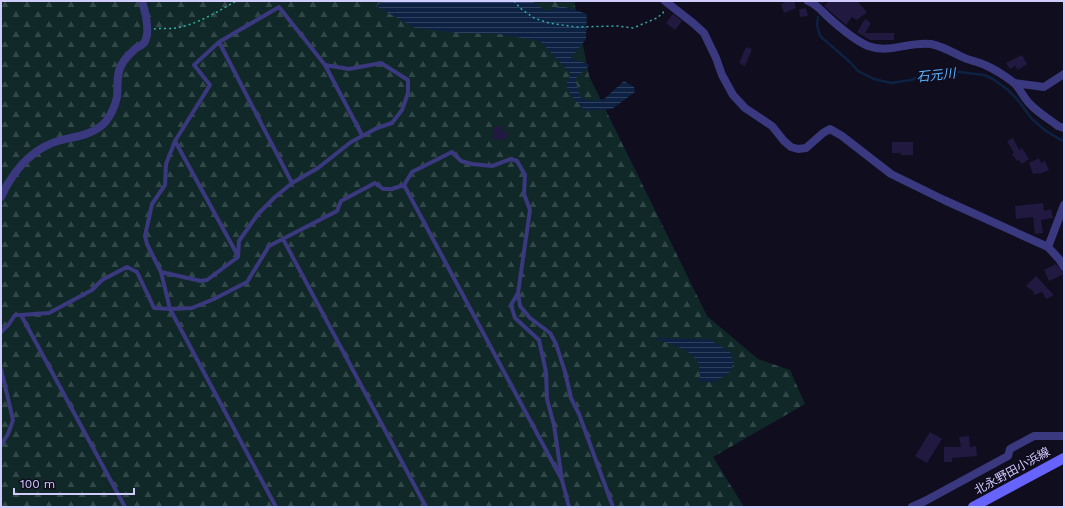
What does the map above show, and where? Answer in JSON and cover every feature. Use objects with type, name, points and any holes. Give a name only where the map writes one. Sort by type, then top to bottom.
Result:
[{"type":"main road","name":"北永野田小浜線","points":[[973,507],[1064,458]]},
{"type":"street","points":[[1,197],[20,167],[34,152],[54,142],[80,136],[93,131],[102,126],[110,116],[116,98],[117,80],[121,65],[134,50],[144,42],[147,29],[142,1]]},
{"type":"street","points":[[808,1],[861,43],[885,49],[924,43],[944,48],[967,59],[994,69],[1014,83],[1029,104],[1058,126],[1064,128]]},
{"type":"street","points":[[665,2],[704,33],[722,75],[733,95],[745,108],[772,126],[791,147],[798,149],[806,148],[830,129],[842,136],[891,174],[944,200],[1048,247],[1064,267]]},
{"type":"street","points":[[1014,83],[1044,87],[1064,74]]},
{"type":"street","points":[[1048,247],[1064,205]]},
{"type":"street","points":[[912,507],[1008,456],[1010,449],[1034,436],[1064,436]]},
{"type":"lane","points":[[276,507],[170,309],[162,272],[147,244],[145,236],[152,204],[164,185],[166,164],[175,140],[210,85],[194,65],[219,42],[279,7],[325,65],[362,135]]},
{"type":"lane","points":[[219,42],[292,183]]},
{"type":"lane","points":[[162,272],[201,281],[207,280],[238,256],[239,241],[258,214],[275,197],[292,183],[318,168],[362,135],[376,128],[392,123],[402,110],[408,93],[408,80],[382,63],[349,69],[325,65]]},
{"type":"lane","points":[[175,140],[238,256]]},
{"type":"lane","points":[[1,332],[10,324],[15,315],[50,313],[92,290],[102,280],[127,267],[137,272],[154,308],[192,308],[214,299],[247,282],[269,246],[337,211],[341,200],[374,183],[383,189],[392,189],[404,185],[412,172],[452,152],[461,161],[472,164],[492,166],[511,159],[518,161],[525,175],[524,194],[530,210],[518,293],[520,306],[530,318],[550,333],[556,344],[566,372],[571,398],[579,414],[613,507]]},
{"type":"lane","points":[[404,185],[562,480]]},
{"type":"lane","points":[[283,239],[426,507]]},
{"type":"lane","points":[[518,293],[511,305],[515,318],[538,340],[545,365],[547,399],[554,425],[562,480],[569,507]]},
{"type":"lane","points":[[22,315],[125,507]]},
{"type":"lane","points":[[1,369],[13,420],[8,434],[1,445]]},
{"type":"path","points":[[147,29],[174,28],[192,24],[208,17],[236,1]]},
{"type":"path","points":[[514,1],[520,8],[534,18],[549,23],[576,27],[618,26],[634,28],[657,18],[663,13],[665,2]]},
{"type":"green space","points":[[1,1],[574,1],[589,76],[707,316],[758,359],[790,370],[805,404],[713,457],[744,507],[1,507]]},
{"type":"water","points":[[383,1],[532,1],[546,11],[562,6],[587,14],[586,39],[571,58],[590,65],[575,79],[581,98],[591,101],[604,99],[624,81],[634,87],[635,92],[612,109],[585,111],[571,95],[566,85],[571,74],[540,41],[499,34],[459,33],[415,28],[376,6]]},
{"type":"water","points":[[652,338],[709,339],[730,352],[734,363],[729,373],[714,382],[700,382],[699,366],[692,355],[680,348]]},
{"type":"building","points":[[788,1],[794,1],[796,8],[784,13],[781,4]]},
{"type":"building","points":[[829,1],[857,1],[867,12],[857,20],[852,17],[846,25],[824,6]]},
{"type":"building","points":[[806,8],[808,16],[800,17],[799,9]]},
{"type":"building","points":[[673,14],[682,21],[675,30],[666,23]]},
{"type":"building","points":[[865,19],[871,23],[865,33],[894,33],[894,40],[870,40],[857,32]]},
{"type":"building","points":[[746,47],[752,49],[745,66],[739,63]]},
{"type":"building","points":[[1022,55],[1027,64],[1018,70],[1015,66],[1010,69],[1006,63]]},
{"type":"building","points":[[501,126],[501,132],[508,131],[508,139],[494,140],[493,127]]},
{"type":"building","points":[[1013,138],[1019,150],[1022,148],[1029,159],[1022,164],[1019,160],[1017,161],[1012,154],[1014,153],[1007,141]]},
{"type":"building","points":[[892,142],[913,142],[913,155],[892,153]]},
{"type":"building","points":[[1039,158],[1041,163],[1045,161],[1049,170],[1039,174],[1033,174],[1029,163]]},
{"type":"building","points":[[1043,203],[1044,211],[1051,209],[1053,218],[1041,220],[1043,233],[1035,234],[1033,217],[1016,219],[1015,206]]},
{"type":"building","points":[[1056,264],[1064,274],[1049,281],[1044,270]]},
{"type":"building","points":[[1036,276],[1054,295],[1046,299],[1042,292],[1034,295],[1033,291],[1026,286]]},
{"type":"building","points":[[930,432],[942,439],[927,463],[915,456]]},
{"type":"building","points":[[969,436],[970,447],[976,446],[977,456],[952,458],[952,462],[944,462],[944,447],[961,447],[959,437]]},
{"type":"waterway","name":"石元川","points":[[818,17],[817,25],[820,36],[850,62],[858,71],[874,79],[891,83],[911,80],[928,74],[951,71],[984,75],[993,79],[1007,89],[1017,99],[1032,119],[1046,131],[1061,140],[1064,140]]}]
